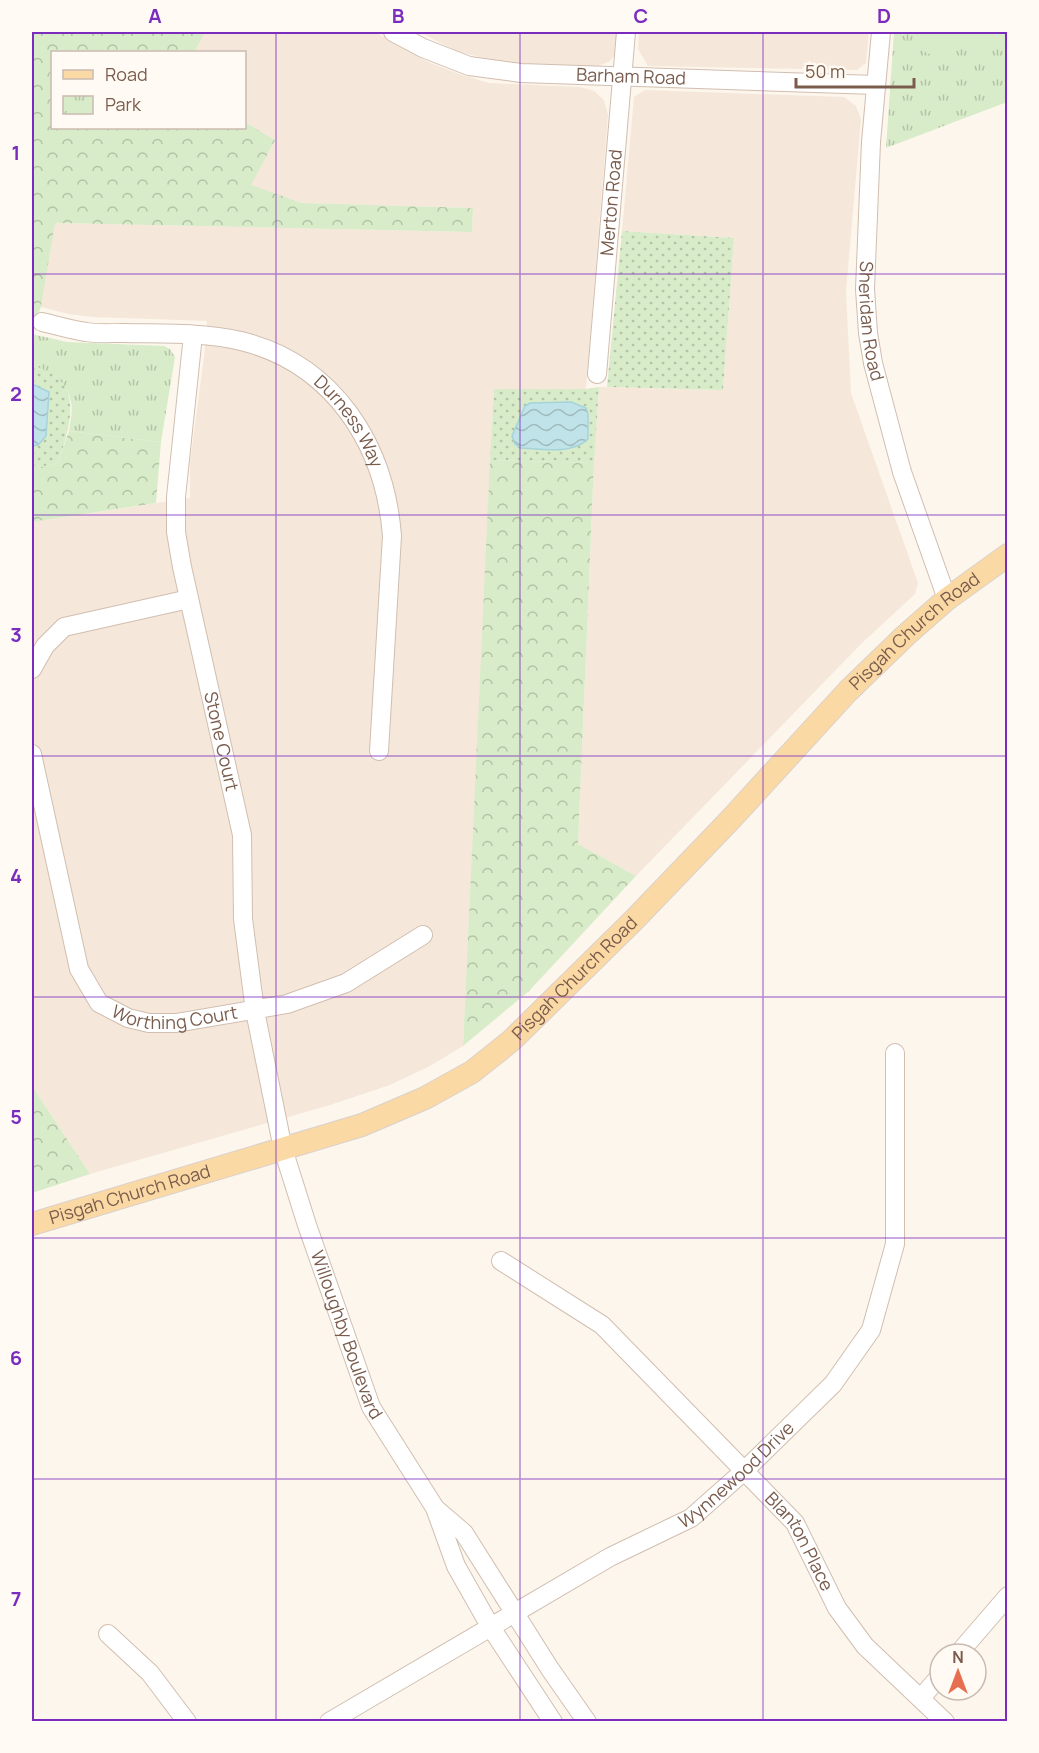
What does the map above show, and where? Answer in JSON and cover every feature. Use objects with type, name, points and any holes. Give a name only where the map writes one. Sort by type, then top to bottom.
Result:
[{"type":"main road","name":"Pisgah Church Road","points":[[32,1224],[362,1125],[425,1098],[472,1072],[512,1041],[633,921],[731,819],[848,691],[906,635],[947,599],[997,560],[1008,555]]},
{"type":"street","name":"Barham Road","points":[[393,32],[423,48],[469,66],[521,74],[876,85]]},
{"type":"street","name":"Merton Road","points":[[597,374],[626,32]]},
{"type":"street","name":"Sheridan Road","points":[[881,32],[871,142],[865,289],[868,333],[873,363],[902,472],[947,599]]},
{"type":"street","name":"Durness Way","points":[[42,322],[87,332],[193,335],[242,342],[281,356],[315,376],[355,420],[372,449],[390,506],[392,536],[380,751]]},
{"type":"street","name":"Stone Court","points":[[193,335],[176,497],[176,532],[242,835],[243,920],[255,1011],[283,1149]]},
{"type":"street","points":[[32,669],[45,646],[64,627],[189,599]]},
{"type":"street","name":"Worthing Court","points":[[32,754],[79,969],[99,1002],[128,1018],[149,1023],[176,1023],[287,1004],[346,983],[423,935]]},
{"type":"street","name":"Wynnewood Drive","points":[[329,1722],[610,1557],[691,1518],[743,1472],[833,1384],[871,1330],[895,1244],[895,1053]]},
{"type":"street","name":"Willoughby Boulevard","points":[[283,1149],[307,1225],[371,1407],[435,1508],[456,1566],[490,1626],[553,1722]]},
{"type":"street","name":"Blanton Place","points":[[501,1261],[602,1325],[795,1523],[837,1608],[865,1646],[945,1722]]},
{"type":"street","name":"Willoughby Boulevard","points":[[435,1508],[464,1533],[550,1669],[587,1722]]},
{"type":"street","points":[[968,1642],[1008,1596]]},
{"type":"street","points":[[108,1634],[150,1673],[187,1722]]},
{"type":"street","points":[[921,1698],[928,1690]]},
{"type":"shaded area","points":[[205,32],[375,32],[428,62],[489,83],[580,87],[594,91],[604,100],[608,115],[586,389],[494,389],[463,1046],[430,1066],[390,1085],[330,1105],[90,1174],[32,1086],[32,522],[190,498],[190,462],[207,321],[93,317],[41,307],[54,223],[472,232],[473,208],[302,203],[250,185],[275,140],[246,123],[246,51],[195,51]]},
{"type":"shaded area","points":[[420,32],[617,32],[615,55],[609,62],[595,67],[518,65],[456,51]]},
{"type":"shaded area","points":[[639,32],[869,32],[866,63],[857,70],[648,66],[638,49]]},
{"type":"shaded area","points":[[645,90],[844,97],[856,106],[861,119],[846,292],[851,393],[918,583],[915,594],[861,644],[636,876],[578,844],[599,387],[723,390],[734,238],[622,231],[634,97]]},
{"type":"green space","points":[[32,32],[205,33],[195,51],[51,51],[51,129],[246,129],[246,123],[275,140],[251,185],[302,203],[473,208],[472,232],[55,223],[41,307],[32,331]]},
{"type":"green space","points":[[894,32],[1007,32],[1007,102],[886,148]]},
{"type":"green space","points":[[919,32],[1007,32],[1007,40],[928,54],[919,47]]},
{"type":"green space","points":[[622,231],[734,238],[723,390],[607,387]]},
{"type":"green space","points":[[32,334],[67,342],[164,346],[170,349],[175,357],[161,442],[69,431],[72,409],[69,395],[62,382],[52,374],[32,366]]},
{"type":"green space","points":[[32,366],[49,371],[61,380],[67,391],[70,418],[58,463],[32,469],[32,446],[38,445],[49,392],[32,384]]},
{"type":"green space","points":[[599,387],[594,463],[490,460],[494,389]]},
{"type":"green space","points":[[69,431],[161,442],[156,503],[32,522],[32,469],[58,463]]},
{"type":"green space","points":[[490,460],[594,463],[578,844],[636,876],[529,991],[463,1046]]},
{"type":"green space","points":[[32,1086],[90,1174],[32,1193]]},
{"type":"water","points":[[32,384],[49,392],[46,436],[38,445],[32,446]]},
{"type":"water","points":[[571,402],[586,408],[588,439],[573,447],[556,450],[521,448],[515,444],[512,436],[525,406],[530,403]]}]
